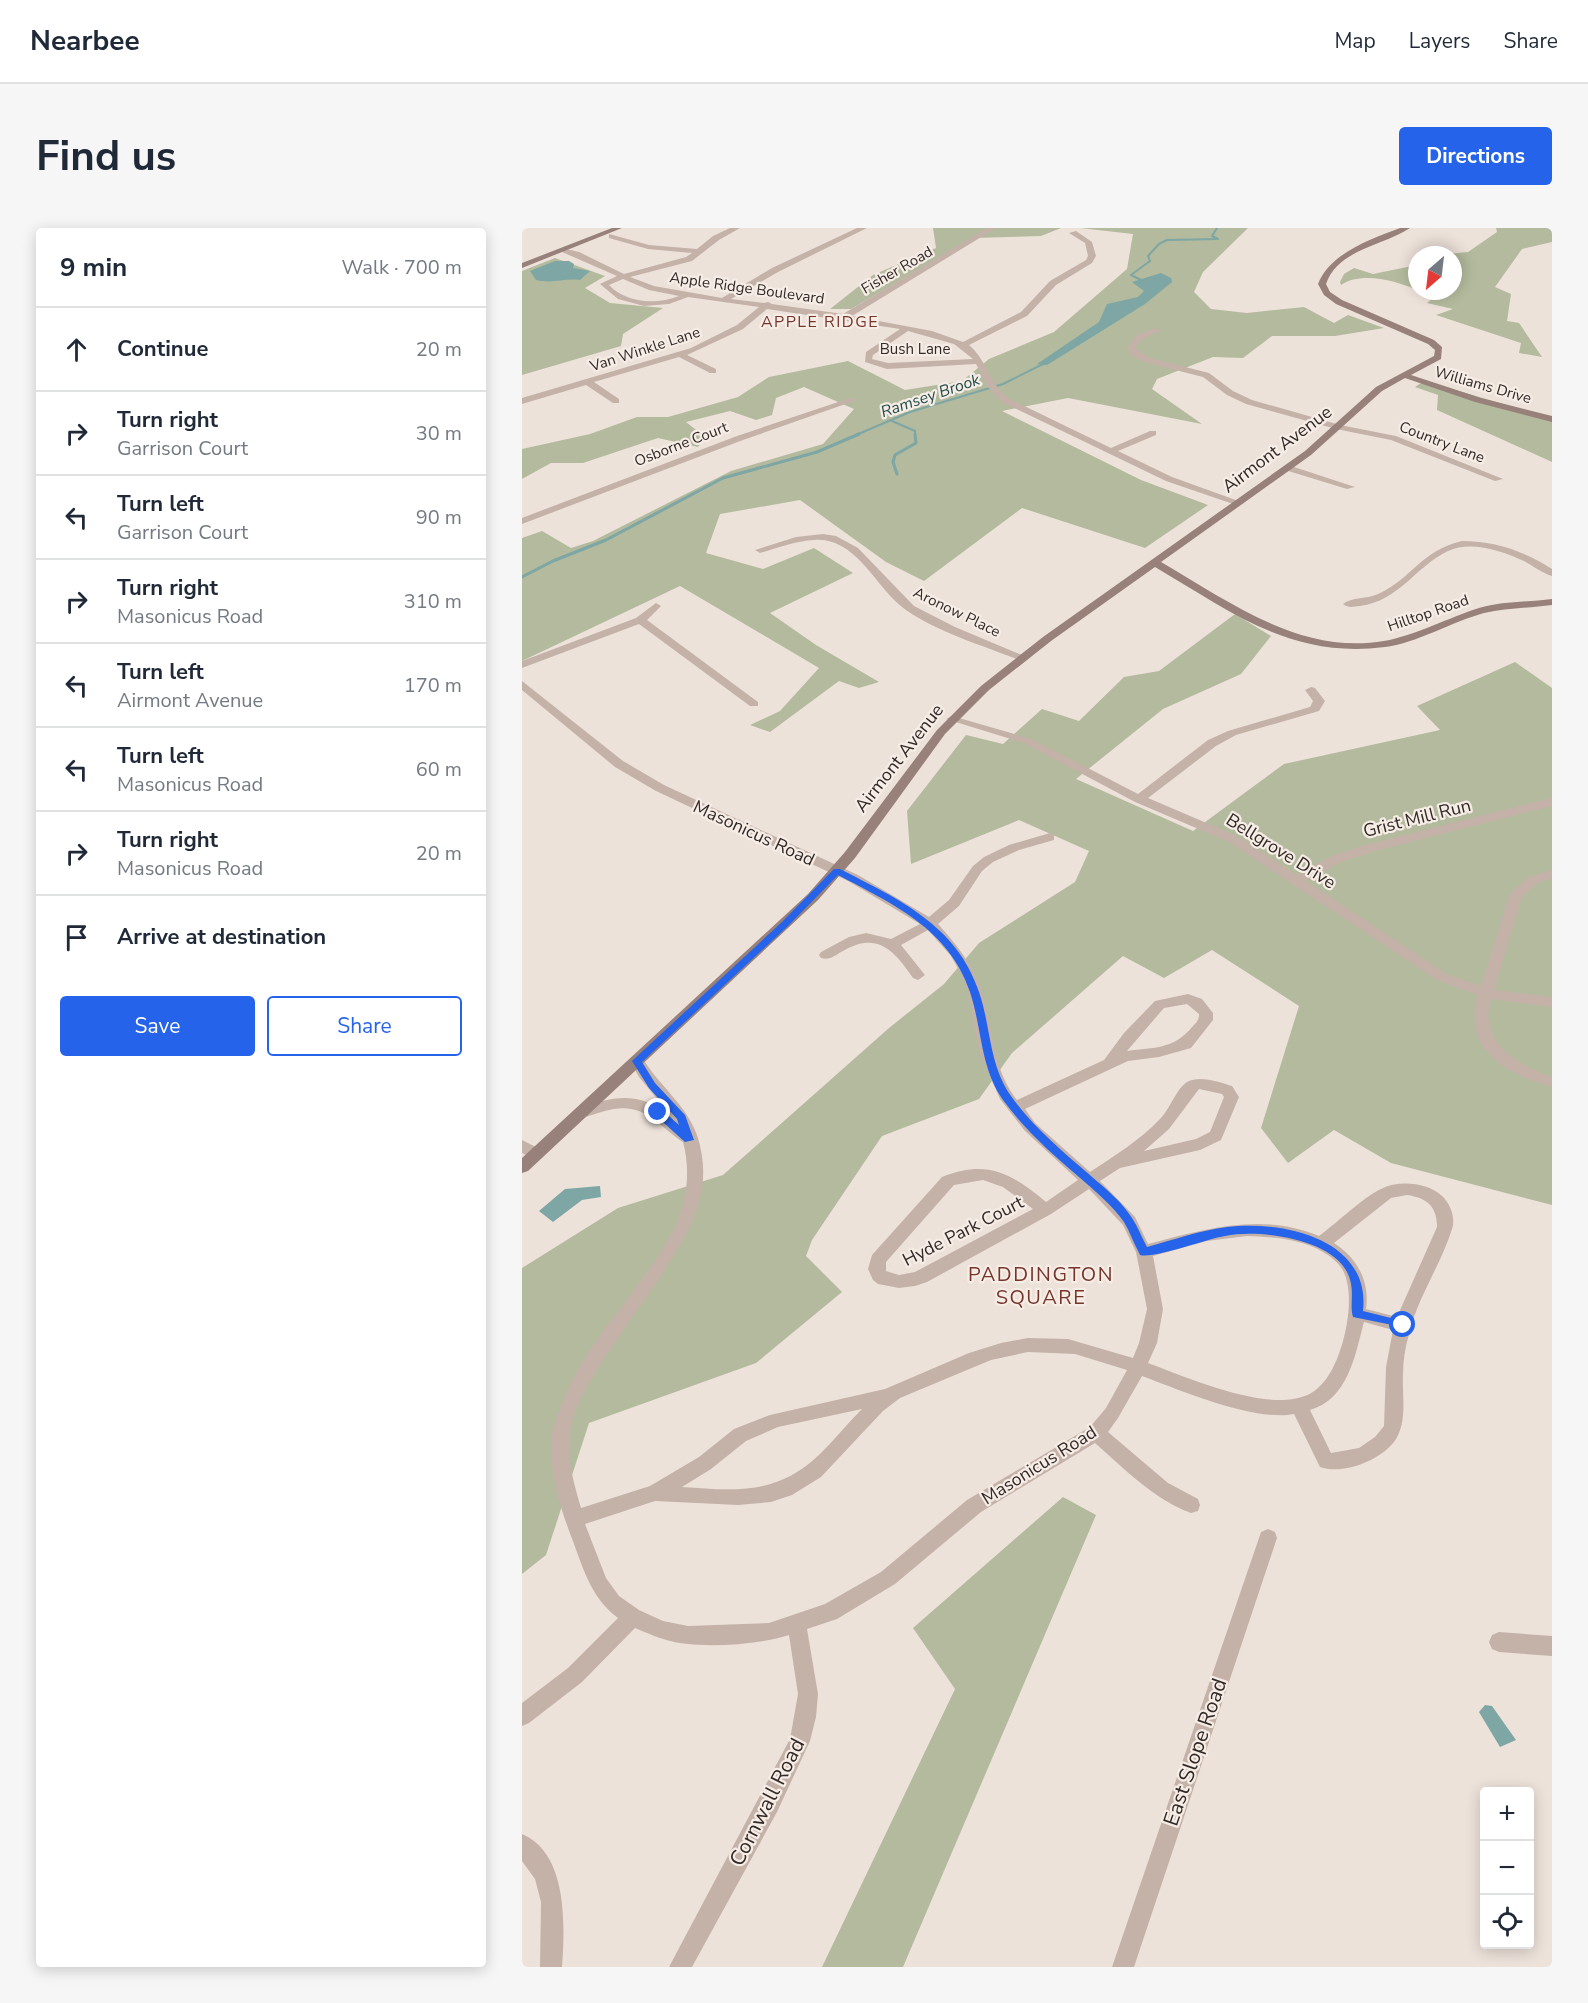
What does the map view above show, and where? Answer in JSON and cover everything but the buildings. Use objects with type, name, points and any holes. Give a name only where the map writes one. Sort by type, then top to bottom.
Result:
[{"type":"street","points":[[522,266],[618,228]]},
{"type":"street","points":[[688,294],[675,302],[644,302],[623,298],[610,291],[604,284],[624,276],[680,262],[700,252],[716,238],[734,228]]},
{"type":"street","points":[[726,299],[775,270],[862,228]]},
{"type":"street","name":"Fisher Road","points":[[846,316],[973,242],[992,228]]},
{"type":"street","name":"Airmont Avenue","points":[[522,1167],[785,924],[837,871],[952,719],[985,688],[1153,562],[1288,468],[1339,427],[1379,389],[1438,357],[1436,346],[1394,324],[1339,302],[1327,293],[1322,284],[1324,276],[1338,262],[1366,245],[1406,228]]},
{"type":"street","points":[[963,345],[1024,314],[1053,283],[1089,261],[1092,256],[1088,242],[1073,233]]},
{"type":"street","points":[[612,236],[648,247],[700,252]]},
{"type":"street","name":"Apple Ridge Boulevard","points":[[565,250],[600,262],[652,288],[846,316],[946,338],[963,345],[980,361],[988,384],[997,395],[1169,479],[1239,503]]},
{"type":"street","name":"Van Winkle Lane","points":[[522,401],[682,354],[726,335],[768,304]]},
{"type":"street","name":"Bush Lane","points":[[907,328],[869,354],[868,360],[887,366],[980,361]]},
{"type":"street","name":"Country Lane","points":[[1157,330],[1134,341],[1131,348],[1135,354],[1147,360],[1197,371],[1249,402],[1339,427],[1414,444],[1497,479]]},
{"type":"street","points":[[682,354],[713,371]]},
{"type":"street","name":"Williams Drive","points":[[1406,376],[1478,400],[1552,418]]},
{"type":"street","points":[[587,382],[616,401]]},
{"type":"street","name":"Osborne Court","points":[[522,521],[740,438],[853,400]]},
{"type":"street","points":[[1111,451],[1153,433]]},
{"type":"street","points":[[1288,468],[1350,488]]},
{"type":"street","name":"Aronow Place","points":[[760,550],[811,537],[834,539],[853,551],[892,594],[910,608],[1023,658]]},
{"type":"street","points":[[1348,604],[1380,598],[1406,582],[1434,555],[1460,546],[1481,546],[1503,550],[1552,573]]},
{"type":"street","name":"Hilltop Road","points":[[1153,562],[1272,630],[1301,640],[1336,645],[1386,644],[1484,610],[1552,602]]},
{"type":"street","points":[[522,665],[640,620],[656,606]]},
{"type":"street","points":[[640,620],[754,704]]},
{"type":"street","name":"Masonicus Road","points":[[522,684],[619,764],[660,788],[889,897],[930,924],[957,954],[968,974],[993,1071],[1014,1108],[1048,1146],[1112,1201],[1129,1221],[1144,1252],[1155,1309],[1148,1343],[1112,1413],[1096,1433],[974,1506],[888,1578],[830,1612],[797,1625],[769,1632],[688,1635],[662,1630],[632,1617],[612,1602],[598,1583],[574,1519],[563,1478],[561,1432],[567,1408],[577,1386],[680,1234],[692,1211],[696,1170],[682,1118],[652,1086],[637,1061]]},
{"type":"street","points":[[1140,799],[1212,743],[1261,723],[1315,709],[1318,700],[1311,690]]},
{"type":"street","name":"Bellgrove Drive","points":[[952,719],[1028,741],[1140,799],[1233,839],[1428,970],[1483,993],[1521,1000],[1552,1002]]},
{"type":"street","name":"Grist Mill Run","points":[[1296,881],[1336,859],[1370,848],[1552,802]]},
{"type":"street","points":[[893,943],[930,924],[956,902],[966,889],[971,875],[982,864],[1000,854],[1050,837]]},
{"type":"street","points":[[1552,874],[1533,880],[1515,895],[1479,1012],[1481,1029],[1495,1052],[1521,1071],[1552,1082]]},
{"type":"street","points":[[826,955],[850,940],[877,937],[893,943],[918,975]]},
{"type":"street","points":[[1014,1108],[1108,1064],[1125,1056],[1159,1052],[1186,1044],[1206,1020],[1203,1007],[1188,999],[1172,1000],[1160,1004],[1129,1037],[1108,1064]]},
{"type":"street","points":[[1207,1085],[1231,1094],[1232,1100],[1221,1130],[1209,1142],[1116,1163],[1163,1124],[1177,1109],[1191,1086],[1207,1085]]},
{"type":"street","points":[[582,1113],[609,1103],[625,1101],[634,1103],[658,1112],[689,1140]]},
{"type":"street","points":[[522,1146],[537,1154]]},
{"type":"street","name":"Hyde Park Court","points":[[1045,1210],[1008,1180],[996,1175],[958,1177],[939,1189],[878,1260],[878,1271],[891,1282],[910,1281],[1045,1210],[1116,1163]]},
{"type":"street","points":[[1299,1406],[1326,1461],[1344,1459],[1379,1446],[1388,1438],[1394,1427],[1396,1351],[1403,1325],[1445,1227],[1446,1218],[1438,1202],[1420,1191],[1396,1189],[1386,1193],[1321,1244]]},
{"type":"street","points":[[574,1519],[655,1493],[695,1470],[740,1435],[776,1420],[891,1395],[997,1350],[1053,1344],[1081,1348],[1230,1398],[1283,1407],[1312,1402],[1329,1391],[1342,1372],[1357,1314],[1359,1295],[1352,1271],[1344,1260],[1321,1244],[1295,1235],[1250,1229],[1216,1233],[1144,1252]]},
{"type":"street","points":[[1357,1314],[1403,1325]]},
{"type":"street","points":[[655,1493],[742,1496],[767,1495],[786,1488],[805,1477],[891,1395]]},
{"type":"street","points":[[1096,1433],[1161,1489],[1191,1505]]},
{"type":"street","name":"East Slope Road","points":[[1123,1967],[1268,1538]]},
{"type":"street","points":[[522,1716],[575,1675],[632,1617]]},
{"type":"street","name":"Cornwall Road","points":[[680,1967],[769,1804],[800,1741],[806,1717],[808,1694],[797,1625]]},
{"type":"street","points":[[1499,1642],[1552,1646]]},
{"type":"street","points":[[522,1845],[543,1873],[555,1910],[551,1967]]},
{"type":"green space","points":[[933,228],[1061,228],[1041,236],[973,238],[851,309],[830,309],[873,275],[936,248]]},
{"type":"green space","points":[[1080,228],[1248,228],[1203,272],[1194,292],[1211,309],[1247,313],[1304,307],[1334,323],[1348,315],[1384,328],[1335,336],[1272,336],[1243,358],[1213,357],[1157,379],[1152,389],[1202,424],[1068,398],[1002,411],[1141,480],[1208,505],[1145,548],[1022,508],[924,581],[886,562],[800,500],[720,514],[706,553],[763,569],[814,548],[853,573],[770,613],[816,645],[879,682],[859,688],[839,681],[770,732],[750,725],[780,711],[819,668],[680,586],[522,661],[522,538],[542,531],[571,548],[593,541],[731,471],[823,444],[854,409],[804,387],[776,398],[772,415],[756,420],[730,411],[686,422],[705,437],[698,447],[658,438],[583,463],[551,463],[522,479],[522,449],[590,434],[637,417],[668,417],[738,397],[769,377],[848,361],[905,390],[962,381],[989,359],[1054,332],[1127,269],[1133,234]]},
{"type":"green space","points":[[1496,228],[1552,228],[1552,242],[1522,249],[1495,287],[1511,294],[1507,321],[1519,323],[1542,357],[1519,353],[1521,343],[1436,315],[1453,309],[1427,303],[1431,300],[1462,300],[1462,253],[1468,252],[1497,232]]},
{"type":"green space","points":[[555,258],[605,276],[585,288],[610,303],[663,308],[623,334],[621,346],[522,375],[522,271]]},
{"type":"green space","points":[[1408,267],[1408,286],[1369,278],[1349,281],[1341,285],[1340,282],[1344,274],[1354,268],[1373,274]]},
{"type":"green space","points":[[1424,381],[1552,418],[1552,462],[1437,410],[1438,395],[1415,387]]},
{"type":"green space","points":[[1235,614],[1271,636],[1241,674],[1163,709],[1076,779],[1193,831],[1284,764],[1440,730],[1417,706],[1515,662],[1552,688],[1552,1205],[1391,1163],[1334,1130],[1288,1163],[1261,1128],[1299,1006],[1212,950],[1164,978],[1123,956],[1012,1053],[979,1099],[882,1136],[812,1240],[806,1256],[842,1292],[756,1363],[589,1423],[546,1555],[522,1574],[522,1268],[618,1208],[723,1175],[889,1028],[944,984],[979,943],[1075,882],[1089,851],[1019,820],[911,864],[907,811],[966,735],[1003,744],[1042,709],[1079,721],[1124,677],[1159,671]]},
{"type":"green space","points":[[1063,1497],[1096,1515],[903,1967],[822,1967],[955,1689],[913,1628]]},
{"type":"water","points":[[555,261],[569,261],[574,264],[573,268],[590,271],[580,280],[548,281],[536,280],[530,271]]},
{"type":"water","points":[[1161,273],[1171,278],[1172,282],[1145,304],[1047,365],[1037,364],[1099,322],[1107,304],[1138,297],[1144,291],[1132,282]]},
{"type":"water","points":[[600,1186],[601,1197],[582,1200],[553,1222],[539,1211],[565,1189]]},
{"type":"water","points":[[1485,1705],[1492,1706],[1516,1740],[1500,1747],[1479,1712]]},
{"type":"waterway","name":"Ramsey Brook","points":[[1143,281],[1131,275],[1150,261],[1148,256],[1159,244],[1167,240],[1218,239],[1212,236],[1217,228]]},
{"type":"waterway","name":"Ramsey Brook","points":[[856,435],[910,412],[1003,384],[1047,362]]},
{"type":"waterway","points":[[892,421],[915,431],[915,434]]},
{"type":"waterway","name":"Ramsey Brook","points":[[522,577],[553,561],[606,540],[723,478],[817,452],[859,434]]},
{"type":"waterway","points":[[897,474],[893,462],[895,455],[916,443],[915,434]]},
{"type":"district","name":"APPLE RIDGE","points":[[820,321]]},
{"type":"district","name":"PADDINGTON SQUARE","points":[[1041,1286]]},
{"type":"route","points":[[658,1112],[689,1140],[682,1118],[652,1086],[642,1073],[637,1061],[785,924],[837,871],[909,909],[930,924],[957,954],[975,992],[986,1051],[1005,1095],[1048,1146],[1112,1201],[1129,1221],[1144,1252],[1227,1231],[1250,1229],[1295,1235],[1333,1250],[1344,1260],[1352,1271],[1359,1295],[1357,1314],[1403,1325]]}]
